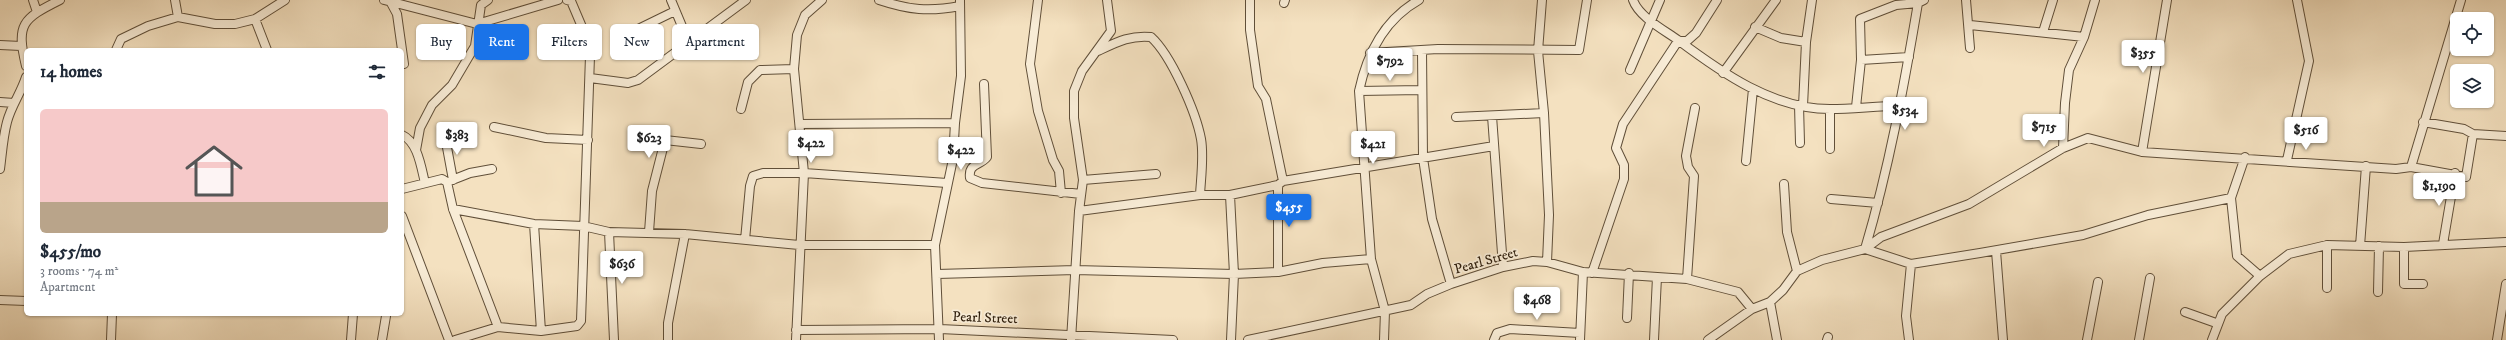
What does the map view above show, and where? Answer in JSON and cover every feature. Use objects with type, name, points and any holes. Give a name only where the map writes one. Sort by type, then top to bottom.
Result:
[{"type":"street","points":[[33,0],[37,12]]},
{"type":"street","points":[[24,58],[20,36],[24,24],[37,12],[60,0]]},
{"type":"street","points":[[176,0],[178,17]]},
{"type":"street","points":[[117,48],[121,39],[148,26],[178,17],[215,24],[235,24],[255,19],[285,0]]},
{"type":"street","points":[[478,24],[481,5],[488,0]]},
{"type":"street","points":[[387,1],[478,24],[558,0]]},
{"type":"street","points":[[455,340],[498,327],[541,331],[577,326],[581,321],[583,226],[588,140],[590,56],[585,34],[570,1],[567,0]]},
{"type":"street","points":[[671,0],[681,24]]},
{"type":"street","points":[[714,24],[746,0]]},
{"type":"street","points":[[796,340],[799,245],[804,173],[794,69],[800,28],[806,14],[822,0]]},
{"type":"street","points":[[879,0],[913,9],[936,11],[960,3],[962,76],[955,123],[953,159],[935,245],[940,329],[939,340]]},
{"type":"street","points":[[1038,0],[1030,64],[1032,84],[1053,160],[1059,171],[1061,193]]},
{"type":"street","points":[[1071,337],[1079,212],[1083,180],[1074,118],[1074,91],[1082,71],[1098,52],[1111,31],[1107,0]]},
{"type":"street","points":[[1250,0],[1250,30],[1258,86],[1266,99],[1281,183],[1278,272]]},
{"type":"street","points":[[1384,340],[1385,311],[1371,259],[1359,91],[1364,67],[1386,28],[1403,9],[1419,0]]},
{"type":"street","points":[[1542,0],[1538,51],[1544,113],[1549,215],[1547,262]]},
{"type":"street","points":[[1370,54],[1422,51],[1579,50],[1587,0]]},
{"type":"street","points":[[1633,0],[1651,21],[1723,73],[1752,89],[1801,106],[1830,109],[1900,106]]},
{"type":"street","points":[[1630,70],[1660,0]]},
{"type":"street","points":[[1678,41],[1687,41],[1696,33],[1717,0]]},
{"type":"street","points":[[1723,73],[1776,0]]},
{"type":"street","points":[[1800,143],[1806,42],[1812,0]]},
{"type":"street","points":[[1966,0],[1970,25],[1970,48]]},
{"type":"street","points":[[2043,32],[2052,0]]},
{"type":"street","points":[[2063,148],[2069,70],[2084,37],[2095,0]]},
{"type":"street","points":[[2142,152],[2167,0]]},
{"type":"street","points":[[2287,160],[2309,61],[2297,0]]},
{"type":"street","points":[[2411,167],[2423,122],[2461,0]]},
{"type":"street","points":[[387,1],[397,14],[402,48]]},
{"type":"street","points":[[1856,107],[1862,60],[1860,19],[1896,5],[1921,1],[1900,106],[1878,203],[1865,249]]},
{"type":"street","points":[[648,24],[675,11]]},
{"type":"street","points":[[255,19],[266,48]]},
{"type":"street","points":[[1970,25],[2084,37]]},
{"type":"street","points":[[1755,27],[1781,38],[1806,42]]},
{"type":"street","points":[[1098,52],[1126,38],[1138,36],[1151,37],[1165,52],[1182,85],[1201,139],[1200,195]]},
{"type":"street","points":[[1592,273],[1624,179],[1624,165],[1616,148],[1622,124],[1678,41]]},
{"type":"street","points":[[0,45],[21,46]]},
{"type":"street","points":[[416,150],[420,128],[432,105],[452,85],[463,69],[474,48]]},
{"type":"street","points":[[1422,51],[1421,90],[1424,158],[1432,219],[1451,284]]},
{"type":"street","points":[[590,78],[633,83],[672,55]]},
{"type":"street","points":[[1862,60],[1909,57]]},
{"type":"street","points":[[741,109],[748,82],[760,70],[794,69]]},
{"type":"street","points":[[0,169],[6,123],[24,84]]},
{"type":"street","points":[[984,84],[986,157],[972,166],[969,171],[970,178],[982,183],[1061,193],[1081,194]]},
{"type":"street","points":[[1746,161],[1752,89]]},
{"type":"street","points":[[1359,91],[1421,90]]},
{"type":"street","points":[[0,102],[14,103]]},
{"type":"street","points":[[1687,279],[1694,176],[1686,162],[1686,156],[1695,108]]},
{"type":"street","points":[[1830,109],[1830,149]]},
{"type":"street","points":[[1456,117],[1544,113]]},
{"type":"street","points":[[1492,116],[1503,267]]},
{"type":"street","points":[[2423,122],[2464,129],[2473,134],[2506,136]]},
{"type":"street","points":[[800,124],[955,123]]},
{"type":"street","points":[[494,127],[546,138],[588,140]]},
{"type":"street","points":[[460,130],[450,136],[446,142],[453,209],[498,327]]},
{"type":"street","points":[[1708,340],[1752,309],[1770,302],[1783,290],[1797,271],[1822,260],[1865,249],[1881,237],[1969,204],[2063,148],[2088,138],[2142,152],[2245,157],[2396,169],[2411,167],[2455,173],[2466,177],[2473,134]]},
{"type":"street","points":[[404,136],[408,138],[416,150],[425,183]]},
{"type":"street","points":[[650,232],[652,191],[665,140],[701,144]]},
{"type":"street","points":[[1079,212],[1200,195],[1230,195],[1364,166],[1424,158],[1494,146]]},
{"type":"street","points":[[2245,157],[2231,198],[2237,256],[2260,276]]},
{"type":"street","points":[[2360,246],[2366,166]]},
{"type":"street","points":[[404,188],[442,179],[450,181],[470,173],[492,170]]},
{"type":"street","points":[[745,240],[750,186],[753,176],[763,173],[804,173],[947,183]]},
{"type":"street","points":[[2443,244],[2455,173]]},
{"type":"street","points":[[1083,180],[1156,174]]},
{"type":"street","points":[[1784,184],[1786,232],[1797,271]]},
{"type":"street","points":[[1230,195],[1234,274],[1231,340]]},
{"type":"street","points":[[1865,249],[1911,264],[1996,251],[2083,235],[2148,215],[2231,198]]},
{"type":"street","points":[[1831,199],[1878,203]]},
{"type":"street","points":[[453,209],[534,224],[583,226],[609,232],[685,234],[799,245],[935,245]]},
{"type":"street","points":[[404,221],[449,340]]},
{"type":"street","points":[[534,224],[541,331]]},
{"type":"street","points":[[609,232],[614,340]]},
{"type":"street","points":[[668,340],[668,323],[685,234]]},
{"type":"street","points":[[2212,340],[2216,323],[2222,314],[2260,276],[2289,254],[2327,245],[2404,246],[2506,242]]},
{"type":"street","points":[[2327,245],[2327,288]]},
{"type":"street","points":[[2378,292],[2379,246]]},
{"type":"street","points":[[2404,246],[2404,284],[2423,284]]},
{"type":"street","points":[[1996,251],[2003,340]]},
{"type":"street","points":[[937,274],[1075,270],[1234,274],[1278,272],[1323,263],[1371,259]]},
{"type":"street","name":"Pearl Street","points":[[1248,340],[1411,305],[1427,294],[1451,284],[1503,267],[1533,261],[1547,262],[1592,273],[1629,273],[1656,277],[1687,279],[1738,292],[1752,309]]},
{"type":"street","points":[[1909,340],[1906,316],[1911,264]]},
{"type":"street","points":[[1494,340],[1497,333],[1510,329],[1580,336],[1584,272]]},
{"type":"street","points":[[1627,318],[1629,273]]},
{"type":"street","points":[[1654,340],[1656,277]]},
{"type":"street","points":[[2139,340],[2150,278]]},
{"type":"street","points":[[2087,340],[2098,282]]},
{"type":"street","points":[[2497,340],[2504,311],[2506,284]]},
{"type":"street","points":[[0,300],[24,301]]},
{"type":"street","points":[[1770,302],[1777,340]]},
{"type":"street","points":[[2185,312],[2216,323]]},
{"type":"street","points":[[111,340],[112,316]]},
{"type":"street","points":[[351,340],[353,316]]},
{"type":"street","points":[[382,340],[386,316]]},
{"type":"street","name":"Pearl Street","points":[[796,330],[940,329],[1071,337],[1174,340]]}]
